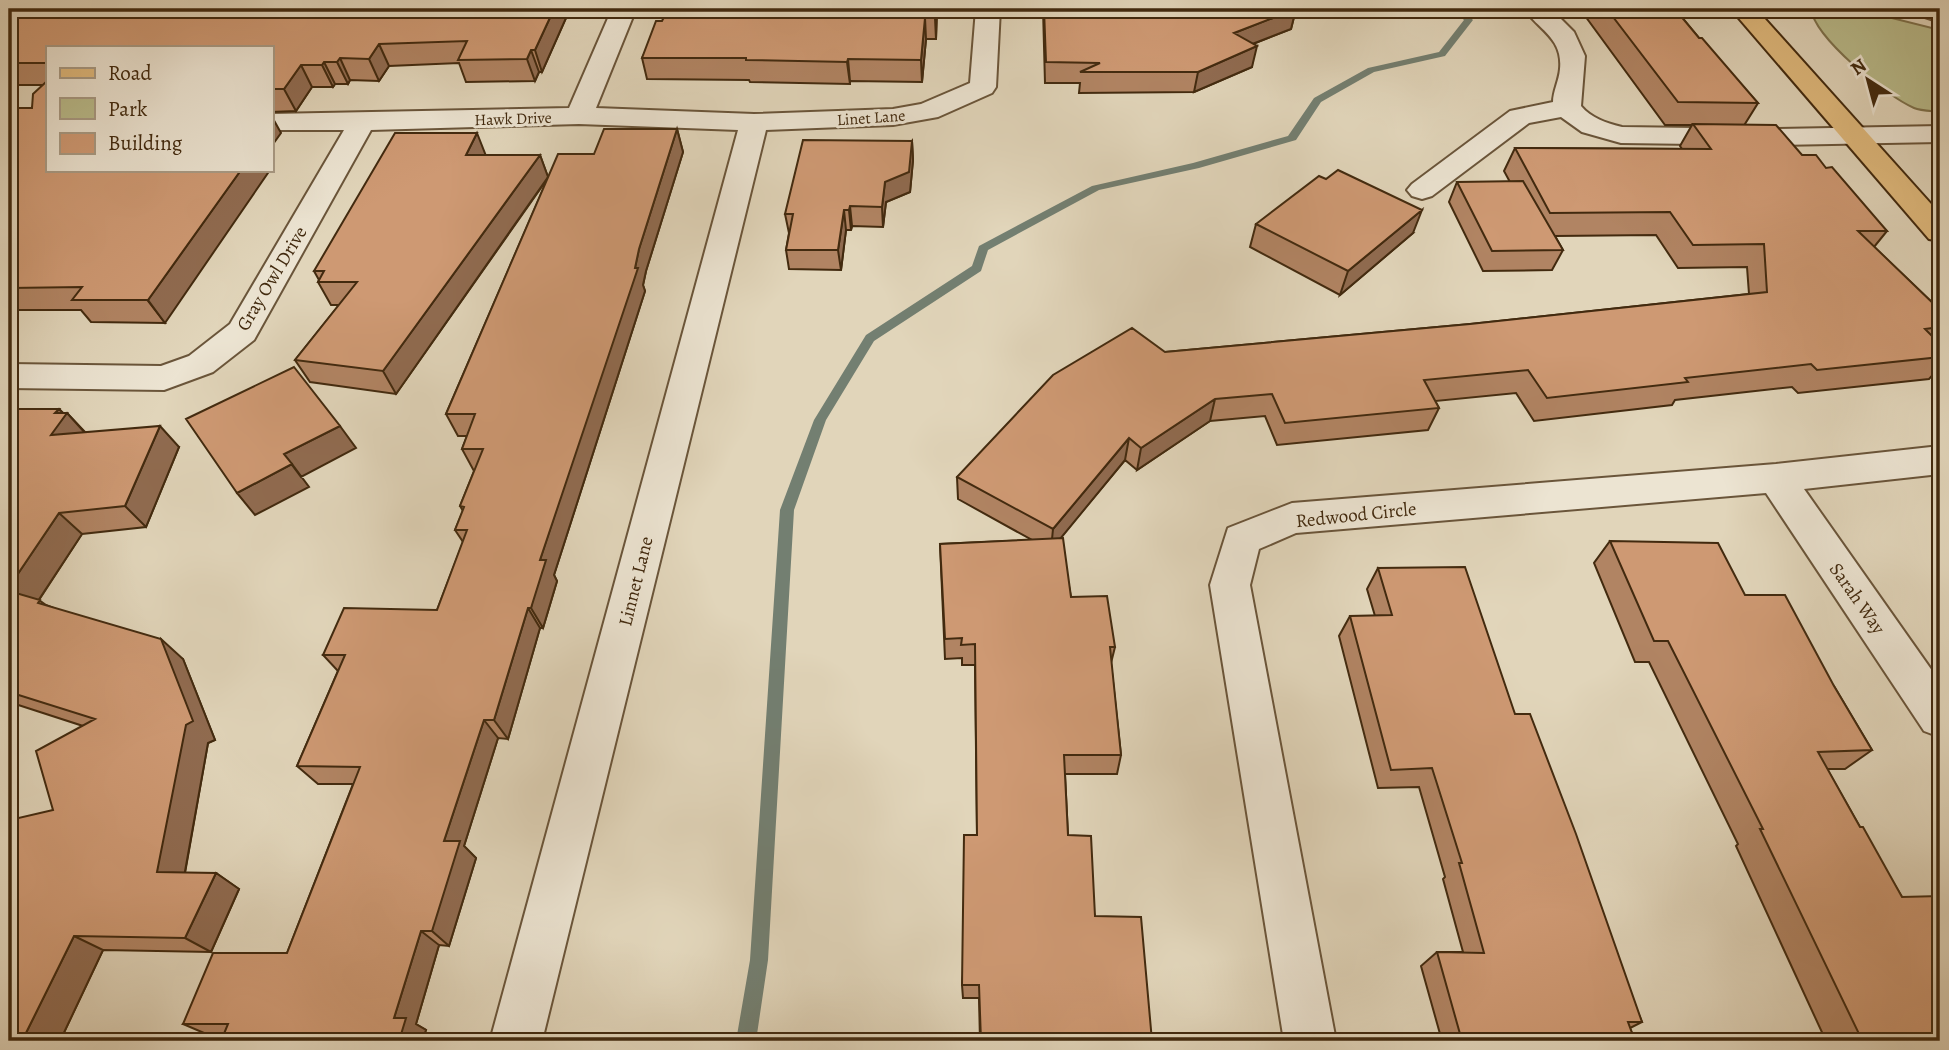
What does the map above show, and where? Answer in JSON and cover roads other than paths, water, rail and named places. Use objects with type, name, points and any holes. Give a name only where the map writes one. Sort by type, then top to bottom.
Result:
[{"type":"main road","points":[[1743,9],[1940,232]]},
{"type":"street","points":[[579,116],[624,9]]},
{"type":"street","name":"Linet Lane","points":[[754,122],[893,117],[928,111],[983,87],[988,9]]},
{"type":"street","points":[[1536,9],[1560,30],[1572,46],[1573,74],[1565,93],[1568,107],[1586,124],[1621,135],[1940,134]]},
{"type":"street","points":[[1925,9],[1940,15]]},
{"type":"street","points":[[1422,190],[1520,117],[1568,107]]},
{"type":"street","name":"Hawk Drive","points":[[273,122],[579,116],[754,122]]},
{"type":"street","name":"Gray Owl Drive","points":[[9,376],[164,378],[201,363],[242,332],[362,122]]},
{"type":"street","name":"Linnet Lane","points":[[516,1041],[754,122]]},
{"type":"street","name":"Redwood Circle","points":[[1310,1041],[1230,585],[1242,539],[1292,518],[1776,478],[1940,460]]},
{"type":"street","name":"Sarah Way","points":[[1776,478],[1940,718]]},
{"type":"waterway","points":[[746,1041],[759,960],[787,510],[820,420],[870,338],[977,268],[983,248],[1096,188],[1195,166],[1292,138],[1317,100],[1371,70],[1442,54],[1469,20],[1457,9]]}]
